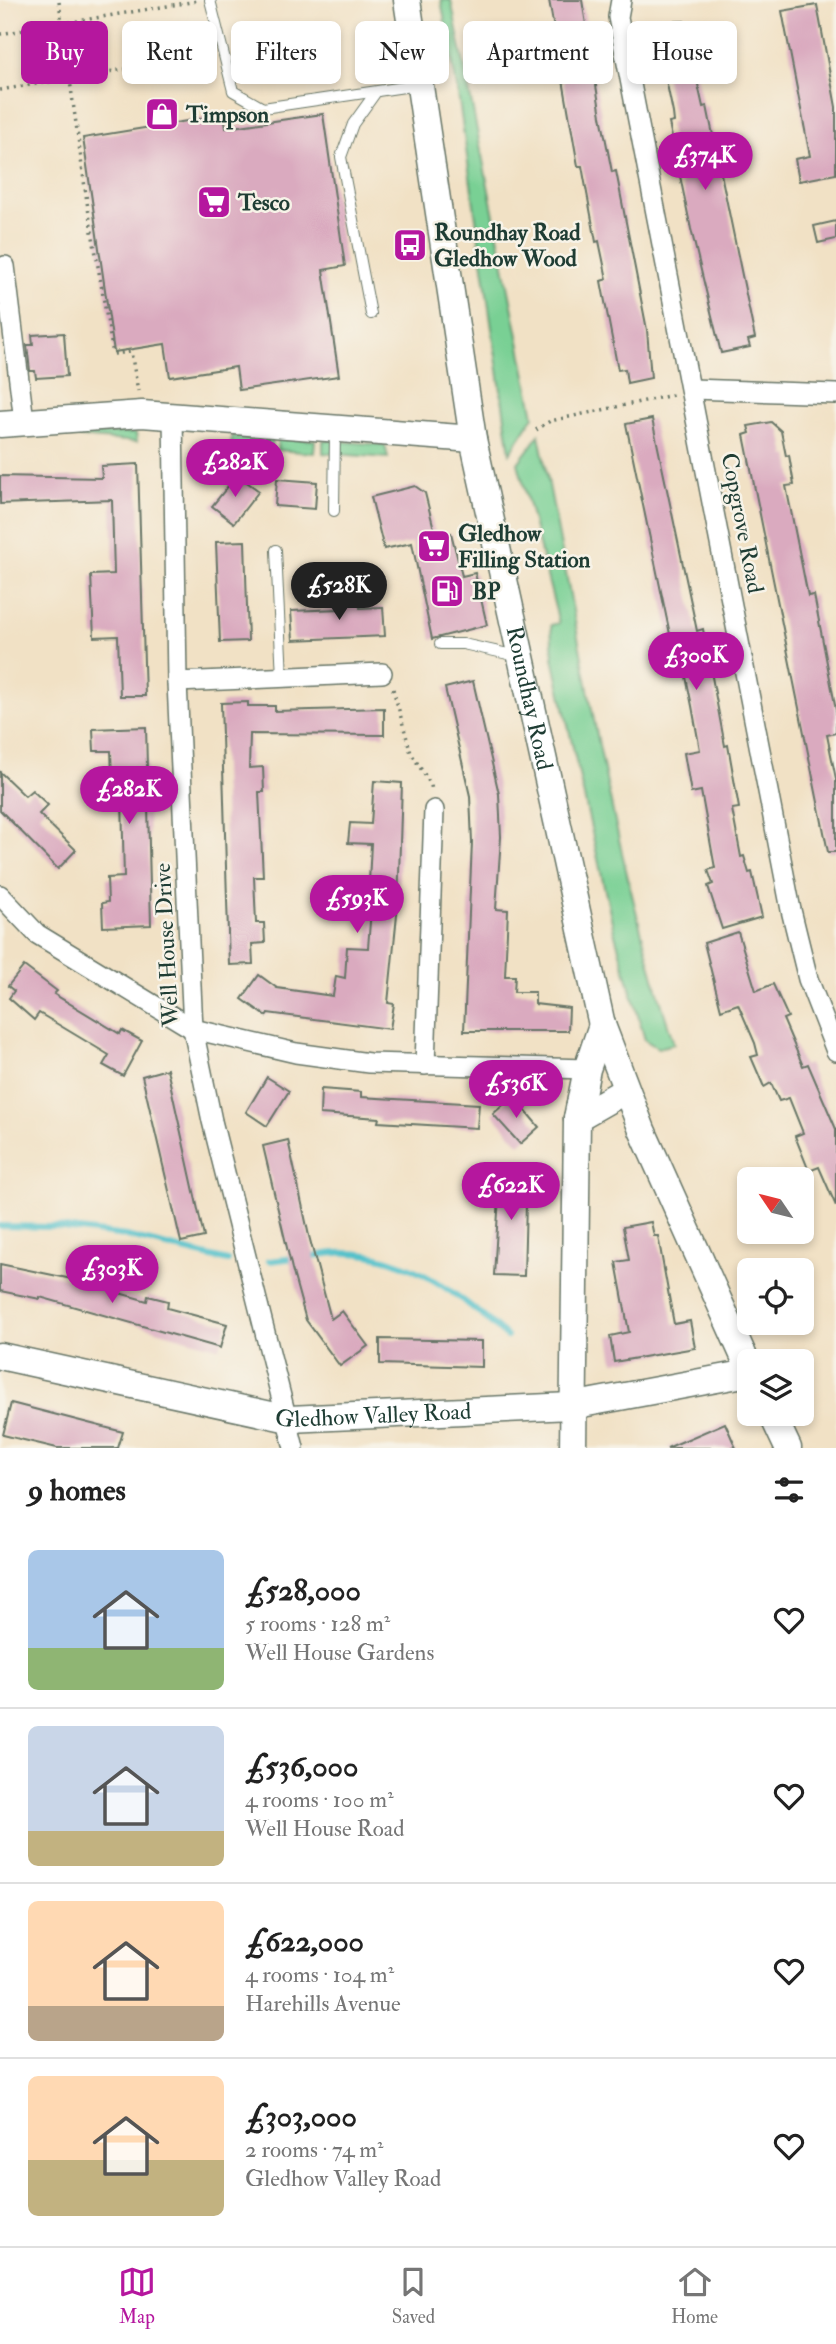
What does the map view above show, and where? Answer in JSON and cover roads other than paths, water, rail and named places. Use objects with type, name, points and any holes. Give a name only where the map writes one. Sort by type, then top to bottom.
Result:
[{"type":"street","name":"Roundhay Road","points":[[407,0],[411,21]]},
{"type":"street","name":"Copgrove Road","points":[[621,0],[618,17],[792,909],[808,979],[836,1051]]},
{"type":"street","name":"Roundhay Road","points":[[422,84],[473,439],[603,1026],[626,1090],[741,1349]]},
{"type":"street","points":[[5,266],[12,422],[142,414],[173,415],[473,439]]},
{"type":"street","points":[[692,389],[836,394]]},
{"type":"street","name":"Well House Drive","points":[[173,415],[177,682],[194,1028],[212,1121],[289,1419],[293,1448]]},
{"type":"street","points":[[177,682],[382,673]]},
{"type":"street","points":[[425,1065],[434,810]]},
{"type":"street","points":[[0,895],[37,934],[194,1028],[296,1053],[369,1063],[587,1069]]},
{"type":"street","points":[[573,1448],[571,1406],[577,1118],[587,1069],[603,1026]]},
{"type":"street","points":[[577,1118],[626,1090]]},
{"type":"street","name":"Gledhow Valley Road","points":[[0,1356],[289,1419],[571,1406],[737,1375]]},
{"type":"street","points":[[778,1426],[788,1448]]},
{"type":"lane","points":[[210,0],[233,92],[262,108],[422,84]]},
{"type":"lane","points":[[371,314],[341,157],[353,124],[376,92]]},
{"type":"lane","points":[[334,511],[335,428]]},
{"type":"lane","points":[[276,550],[282,678]]},
{"type":"lane","points":[[440,644],[463,644],[521,657]]},
{"type":"waterway","points":[[0,1226],[56,1227],[126,1236],[228,1261]]},
{"type":"waterway","points":[[309,1257],[337,1253],[370,1255],[413,1269],[453,1293],[507,1337]]},
{"type":"waterway","points":[[269,1261],[295,1258]]},
{"type":"place","name":"Timpson","points":[[162,114]]},
{"type":"place","name":"Tesco","points":[[214,202]]},
{"type":"place","name":"Roundhay Road Gledhow Wood","points":[[410,245]]},
{"type":"place","name":"Gledhow Filling Station","points":[[434,546]]},
{"type":"place","name":"BP","points":[[447,591]]}]
